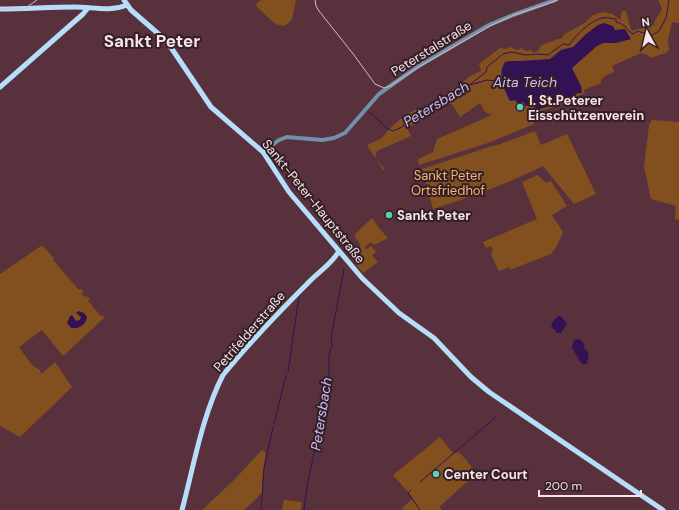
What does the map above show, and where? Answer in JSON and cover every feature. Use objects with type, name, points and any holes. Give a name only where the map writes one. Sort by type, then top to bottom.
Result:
[{"type":"main road","name":"Sankt-Peter-Hauptstraße","points":[[124,0],[162,37],[172,49],[211,107],[263,152],[288,192],[362,278],[380,296],[434,338],[471,377],[489,392],[663,510]]},
{"type":"main road","points":[[0,9],[119,9],[128,5]]},
{"type":"main road","points":[[0,87],[88,8]]},
{"type":"main road","name":"Petrifelderstraße","points":[[182,510],[206,421],[223,375],[262,330],[312,278],[336,257],[339,251]]},
{"type":"street","name":"Peterstalstraße","points":[[263,152],[287,137],[322,140],[334,138],[345,133],[381,93],[417,67],[489,25],[513,14],[555,0]]},
{"type":"green space","points":[[261,0],[296,0],[292,19],[285,26],[278,25],[273,22],[257,7],[256,4]]},
{"type":"green space","points":[[658,0],[679,0],[679,23],[672,22],[668,40],[669,50],[666,53],[651,58],[648,55],[641,53],[612,66],[614,72],[605,76],[601,80],[601,83],[584,90],[585,93],[563,104],[541,111],[532,117],[534,124],[488,143],[419,165],[418,159],[433,152],[437,139],[492,115],[485,112],[480,103],[460,117],[452,104],[447,103],[407,128],[411,136],[377,151],[375,158],[367,145],[382,138],[389,129],[404,116],[417,109],[422,112],[472,75],[481,71],[479,64],[500,48],[506,49],[510,47],[517,50],[521,48],[527,51],[532,50],[533,53],[545,44],[561,39],[565,34],[586,22],[593,15],[603,12],[613,14],[620,20],[622,11],[626,11],[632,31],[649,27],[654,25],[662,9]]},
{"type":"green space","points":[[652,120],[679,122],[679,220],[675,219],[676,206],[651,199],[644,167],[649,125]]},
{"type":"green space","name":"Sankt Peter Ortsfriedhof","points":[[535,131],[541,145],[567,134],[596,194],[574,204],[543,166],[530,173],[474,195],[433,209],[422,169],[495,146]]},
{"type":"green space","points":[[376,159],[385,169],[383,170]]},
{"type":"green space","points":[[538,175],[546,183],[551,181],[567,206],[552,215],[563,232],[557,246],[551,254],[510,270],[510,267],[499,271],[491,255],[493,250],[491,246],[486,248],[483,242],[537,219],[522,182]]},
{"type":"green space","points":[[372,218],[388,238],[374,245],[371,242],[364,248],[367,249],[371,246],[376,252],[372,255],[378,262],[363,273],[351,258],[358,253],[356,250],[361,246],[354,235]]},
{"type":"green space","points":[[41,246],[44,247],[54,258],[53,260],[79,290],[81,289],[84,292],[81,295],[88,297],[90,299],[88,301],[100,315],[105,317],[63,356],[42,330],[19,347],[31,364],[40,370],[41,374],[55,362],[72,387],[20,437],[0,426],[0,274]]},
{"type":"green space","name":"Center Court","points":[[440,437],[452,452],[460,453],[477,473],[439,507],[442,510],[404,510],[402,508],[413,498],[393,475]]},
{"type":"green space","points":[[262,450],[266,453],[262,493],[244,510],[202,510],[234,480]]},
{"type":"green space","points":[[284,500],[302,502],[301,510],[282,510]]},
{"type":"water","name":"Aita Teich","points":[[604,23],[613,26],[615,30],[625,29],[631,39],[616,43],[603,43],[597,46],[572,68],[581,86],[582,93],[578,93],[560,103],[537,110],[533,105],[525,106],[524,102],[517,103],[515,100],[510,101],[501,77],[505,62],[550,59],[561,50],[573,47],[586,34],[598,25]]},
{"type":"water","points":[[79,311],[84,313],[87,317],[86,320],[82,326],[71,328],[67,323],[70,316],[72,315],[76,321],[80,320],[81,317],[76,313]]},
{"type":"water","points":[[558,316],[561,316],[567,324],[561,333],[557,333],[551,326],[553,321]]},
{"type":"water","points":[[574,340],[581,340],[585,346],[583,348],[588,352],[586,364],[582,364],[572,348]]},
{"type":"waterway","name":"Petersbach","points":[[369,112],[388,129],[393,131],[402,127],[409,118],[429,111],[451,96],[459,93],[486,72],[487,67],[503,54],[511,52],[526,55],[548,55],[563,44],[569,45],[584,28],[599,19],[616,19],[616,22],[624,26],[633,34],[638,31],[651,36],[659,31],[666,18],[669,0]]},
{"type":"waterway","name":"Aita Teich","points":[[470,85],[487,80],[496,81]]},
{"type":"waterway","name":"Petersbach","points":[[304,510],[307,486],[329,383],[329,356],[332,345],[331,338],[344,269]]},
{"type":"waterway","points":[[288,372],[299,296],[307,288]]},
{"type":"waterway","points":[[274,424],[286,375]]},
{"type":"waterway","points":[[420,482],[496,417]]},
{"type":"waterway","points":[[261,510],[264,468],[273,427]]},
{"type":"waterway","points":[[411,490],[408,493],[420,510]]},
{"type":"tram line","points":[[0,9],[24,9],[37,0]]},
{"type":"tram line","points":[[315,0],[319,11],[375,84],[384,88],[390,86],[417,68],[490,26],[514,15],[558,0]]},
{"type":"place","name":"1. St.Peterer Eisschützenverein","points":[[520,107]]},
{"type":"place","name":"Sankt Peter","points":[[389,215]]},
{"type":"place","name":"Center Court","points":[[436,474]]},
{"type":"district","name":"Sankt Peter","points":[[152,41]]}]
